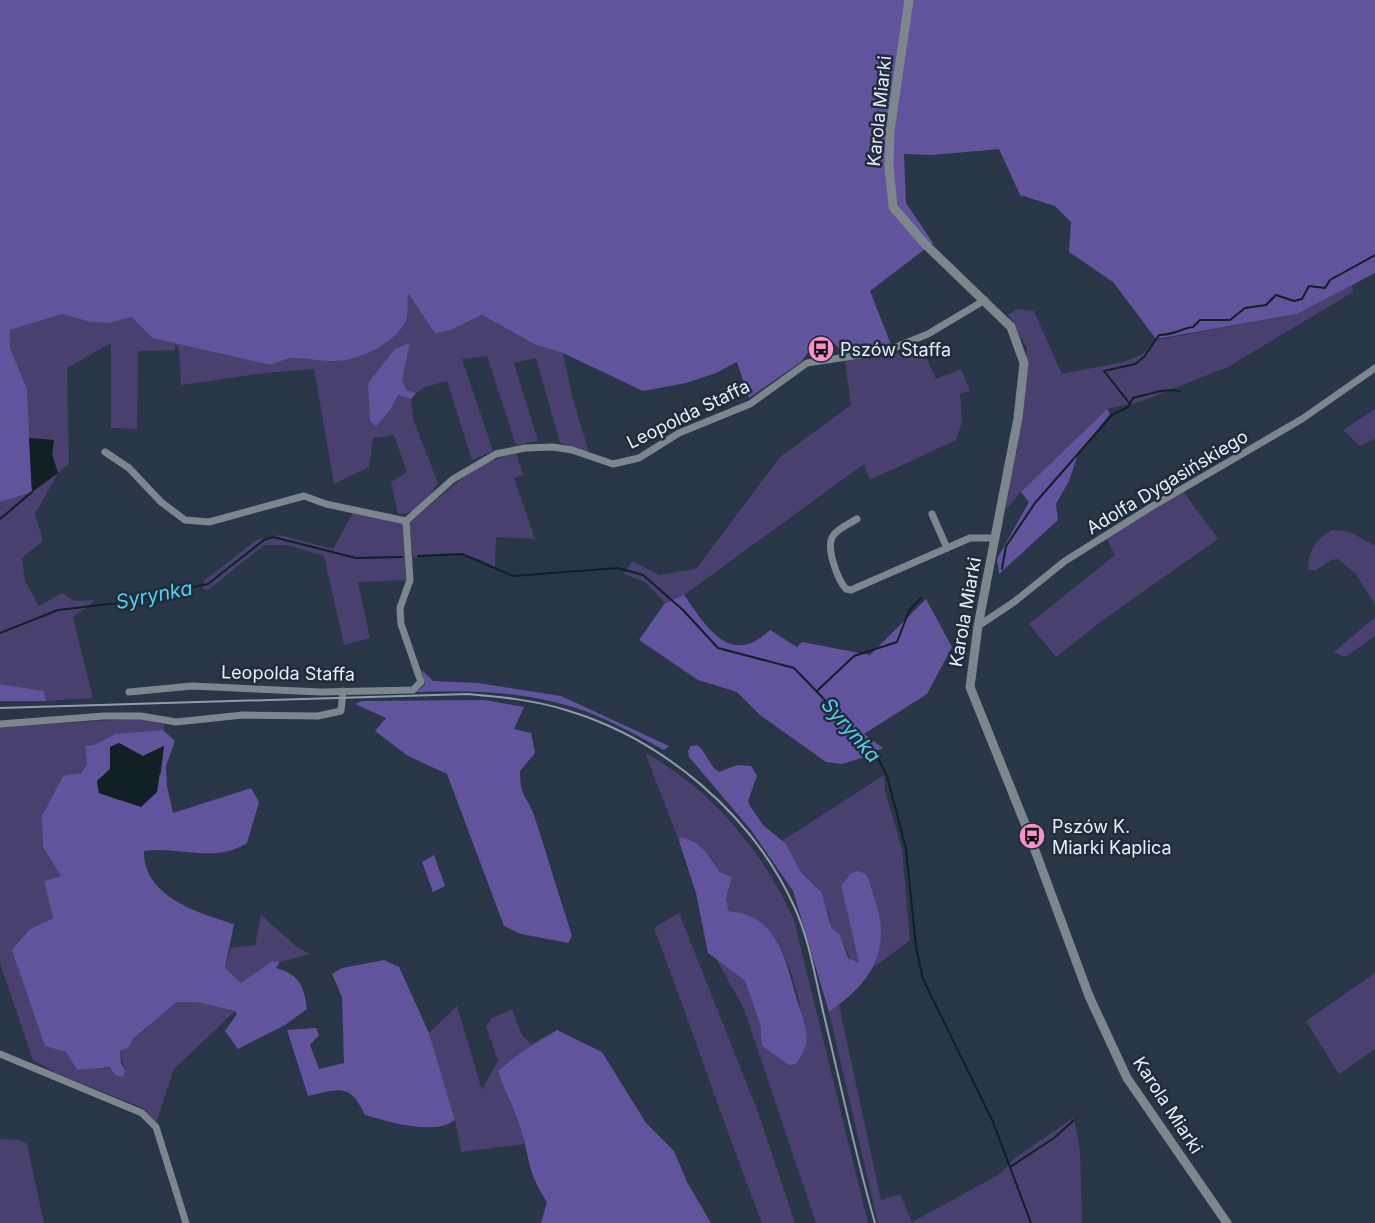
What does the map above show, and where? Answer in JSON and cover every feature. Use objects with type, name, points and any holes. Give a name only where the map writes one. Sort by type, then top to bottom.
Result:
[{"type":"street","name":"Karola Miarki","points":[[909,0],[890,131],[889,166],[893,207],[925,244],[1011,327],[1024,363],[1022,393],[978,626],[970,687],[1026,826],[1089,996],[1127,1078],[1227,1223]]},
{"type":"street","name":"Leopolda Staffa","points":[[129,692],[192,686],[344,691],[413,690],[421,682],[401,624],[400,608],[410,580],[406,521],[453,479],[495,454],[525,448],[553,447],[572,450],[613,464],[639,458],[679,433],[750,404],[807,363],[886,351],[928,334],[985,300]]},
{"type":"street","name":"Adolfa Dygasińskiego","points":[[978,626],[1014,602],[1065,561],[1302,419],[1375,368]]},
{"type":"street","points":[[105,452],[129,468],[161,502],[185,520],[209,522],[304,496],[326,504],[406,521]]},
{"type":"street","points":[[932,514],[947,548]]},
{"type":"street","points":[[857,519],[833,536],[830,544],[841,584],[846,589],[970,538],[995,538]]},
{"type":"street","points":[[0,724],[104,716],[141,716],[176,722],[243,715],[318,716],[341,711],[344,691]]},
{"type":"street","points":[[0,1054],[142,1113],[156,1127],[186,1223]]},
{"type":"shaded area","points":[[0,0],[1375,0],[1375,273],[1297,314],[1156,339],[1113,282],[1069,252],[1071,222],[1055,206],[1020,195],[999,149],[932,155],[904,154],[906,203],[933,243],[870,291],[892,347],[844,354],[835,344],[821,335],[801,362],[749,398],[737,362],[716,373],[686,383],[643,391],[563,353],[536,345],[482,315],[451,330],[435,333],[408,293],[406,320],[394,336],[375,350],[342,360],[323,361],[295,358],[270,365],[152,338],[132,317],[109,323],[90,322],[62,314],[10,330],[10,348],[27,389],[32,492],[0,502]]},
{"type":"shaded area","points":[[1352,285],[1353,292],[1228,367],[1139,402],[1107,409],[1021,492],[1006,510],[1027,348],[1008,315],[1018,309],[1034,311],[1062,374],[1123,362],[1143,354],[1156,340],[1297,314]]},
{"type":"shaded area","points":[[408,292],[451,330],[482,315],[536,345],[563,353],[572,396],[589,453],[560,443],[536,358],[514,363],[538,441],[516,445],[487,356],[462,359],[493,451],[472,460],[447,381],[425,387],[416,393],[405,390],[402,380],[410,343],[391,409],[399,394],[411,399],[413,419],[438,483],[416,509],[398,514],[391,482],[407,472],[394,435],[373,438],[369,467],[334,484],[314,369],[265,373],[181,385],[179,348],[175,344],[175,350],[138,351],[137,429],[111,428],[111,343],[67,368],[69,464],[58,473],[52,454],[54,440],[29,438],[27,389],[10,348],[10,330],[62,314],[90,322],[109,323],[132,317],[152,338],[270,365],[302,358],[334,362],[407,320]]},
{"type":"shaded area","points":[[410,343],[402,380],[406,390],[416,393],[411,399],[398,395],[391,409],[376,426],[370,421],[368,383],[395,349]]},
{"type":"shaded area","points":[[920,344],[936,379],[961,369],[970,391],[960,394],[962,422],[956,440],[870,480],[864,464],[684,595],[665,603],[645,582],[624,574],[632,561],[659,575],[696,569],[780,457],[851,405],[845,361],[898,353],[900,355]]},
{"type":"shaded area","points":[[1107,409],[1110,414],[1078,454],[1069,481],[1056,504],[1058,520],[999,574],[997,559],[1029,502],[1021,492]]},
{"type":"shaded area","points":[[1375,409],[1375,439],[1360,446],[1343,430]]},
{"type":"shaded area","points":[[29,438],[54,440],[52,454],[58,473],[32,492]]},
{"type":"shaded area","points":[[516,453],[523,475],[514,478],[535,539],[496,537],[495,568],[465,555],[413,557],[409,523],[476,466]]},
{"type":"shaded area","points":[[58,473],[35,514],[43,541],[22,558],[25,581],[39,606],[62,593],[74,601],[96,600],[73,617],[93,698],[46,701],[44,691],[0,684],[0,502],[32,492]]},
{"type":"shaded area","points":[[1179,486],[1218,539],[1103,620],[1056,657],[1029,624],[1115,555],[1104,534]]},
{"type":"shaded area","points":[[353,513],[404,523],[408,580],[358,582],[370,638],[344,645],[324,556],[287,545],[264,545],[208,590],[203,589],[204,581],[256,540],[280,535],[333,549]]},
{"type":"shaded area","points":[[1332,530],[1350,532],[1375,546],[1375,605],[1356,574],[1338,559],[1331,560],[1315,571],[1308,569],[1314,546]]},
{"type":"shaded area","points":[[684,595],[710,630],[731,644],[742,645],[755,641],[770,630],[797,647],[802,642],[870,655],[926,599],[952,647],[927,694],[864,734],[883,748],[876,751],[877,753],[842,764],[826,762],[760,715],[737,692],[698,680],[639,640],[665,603]]},
{"type":"shaded area","points":[[1375,617],[1375,636],[1345,657],[1334,652]]},
{"type":"shaded area","points":[[422,670],[433,681],[478,683],[561,696],[669,746],[664,750],[599,717],[556,702],[517,695],[477,692],[416,692],[425,685]]},
{"type":"shaded area","points":[[0,684],[44,691],[46,701],[0,701]]},
{"type":"shaded area","points":[[485,700],[524,707],[514,729],[531,733],[535,753],[520,771],[521,786],[534,815],[572,936],[568,943],[521,934],[504,926],[447,774],[408,756],[375,731],[386,718],[355,704],[362,701]]},
{"type":"shaded area","points":[[147,719],[165,725],[163,730],[117,735],[94,745],[85,746],[87,764],[80,773],[63,777],[43,847],[62,876],[44,881],[53,918],[30,929],[66,1052],[77,1070],[101,1067],[125,1070],[120,1051],[177,1002],[197,1002],[235,1011],[174,1069],[156,1122],[143,1108],[56,1073],[33,1060],[0,963],[0,727]]},
{"type":"shaded area","points":[[163,730],[175,741],[166,766],[167,786],[173,813],[251,788],[259,802],[247,843],[222,852],[144,851],[146,867],[153,880],[176,901],[234,924],[225,968],[241,983],[272,961],[280,962],[276,968],[290,974],[299,982],[307,1009],[285,1025],[238,1049],[225,1031],[237,1014],[235,1011],[197,1002],[177,1002],[133,1039],[129,1047],[120,1051],[121,1063],[125,1070],[123,1077],[115,1075],[110,1067],[77,1070],[66,1052],[45,1046],[12,950],[30,929],[53,918],[44,881],[61,876],[43,847],[42,816],[63,776],[81,773],[87,764],[85,746],[94,745],[116,734]],"holes":[[[119,743],[143,756],[164,746],[161,774],[119,800],[99,793],[97,781],[111,769],[110,747]]]},
{"type":"shaded area","points":[[119,743],[143,756],[164,746],[157,792],[141,807],[99,793],[97,781],[110,769],[110,747]]},
{"type":"shaded area","points":[[697,745],[719,772],[737,765],[751,766],[757,776],[748,801],[750,806],[763,825],[786,844],[800,871],[822,893],[831,927],[840,935],[848,958],[859,963],[841,886],[850,874],[858,871],[866,874],[869,880],[880,920],[879,949],[869,974],[852,994],[829,1012],[793,891],[751,830],[689,757],[688,751],[691,746]]},
{"type":"shaded area","points":[[645,753],[692,785],[733,824],[767,870],[794,920],[868,1223],[816,1223],[744,1009],[717,960],[745,981],[760,1024],[762,1046],[806,1047],[800,1007],[787,963],[777,943],[765,927],[749,916],[729,911],[726,899],[732,877],[720,872],[711,857],[682,837],[679,841]]},
{"type":"shaded area","points":[[884,775],[885,791],[902,849],[910,940],[873,968],[879,949],[880,930],[871,893],[841,886],[859,963],[851,961],[840,935],[831,927],[829,914],[817,887],[800,871],[782,841]]},
{"type":"shaded area","points":[[681,837],[700,846],[720,872],[732,877],[726,899],[729,911],[746,915],[760,922],[778,944],[806,1031],[805,1048],[796,1064],[789,1065],[762,1046],[760,1024],[745,981],[708,953],[696,893],[679,841]]},
{"type":"shaded area","points":[[434,855],[445,886],[433,892],[422,862]]},
{"type":"shaded area","points":[[679,913],[758,1112],[795,1223],[762,1223],[748,1186],[654,928]]},
{"type":"shaded area","points":[[261,915],[297,947],[310,954],[280,962],[272,961],[241,984],[225,968],[231,948],[255,945]]},
{"type":"shaded area","points":[[384,960],[399,967],[429,1033],[455,1120],[446,1125],[412,1126],[365,1115],[354,1097],[342,1091],[328,1091],[308,1096],[287,1030],[316,1028],[319,1035],[310,1045],[319,1069],[344,1063],[342,997],[332,974],[342,968]]},
{"type":"shaded area","points":[[1375,973],[1375,1049],[1339,1074],[1306,1021]]},
{"type":"shaded area","points":[[839,1005],[881,1200],[900,1194],[912,1222],[1000,1174],[1014,1159],[1074,1117],[1080,1150],[1082,1223],[878,1223],[829,1012]]},
{"type":"shaded area","points":[[457,1006],[482,1090],[498,1060],[486,1026],[492,1018],[512,1009],[522,1035],[531,1044],[557,1030],[520,1053],[498,1071],[522,1132],[524,1144],[461,1152],[455,1120],[429,1033]]},
{"type":"shaded area","points":[[557,1030],[602,1052],[646,1123],[674,1151],[687,1182],[711,1223],[541,1223],[547,1202],[533,1176],[520,1125],[498,1071],[520,1053]]},
{"type":"shaded area","points":[[0,1139],[19,1140],[27,1144],[44,1223],[0,1223]]},
{"type":"waterway","points":[[1130,404],[1104,371],[1135,364],[1144,357],[1159,335],[1193,327],[1200,320],[1230,320],[1245,308],[1266,305],[1276,295],[1294,301],[1302,299],[1309,286],[1325,288],[1330,280],[1375,255]]},
{"type":"waterway","points":[[1002,569],[1006,546],[1035,503],[1112,415],[1128,407],[1133,398],[1162,391],[1180,391]]},
{"type":"waterway","points":[[0,519],[32,492]]},
{"type":"waterway","name":"Syrynka","points":[[0,633],[58,610],[118,603],[208,584],[264,540],[273,537],[356,558],[402,557]]},
{"type":"waterway","name":"Syrynka","points":[[418,556],[462,554],[513,576],[618,568],[643,575],[683,610],[718,648],[794,668],[822,697],[879,760],[887,776],[906,849],[916,947],[923,979],[993,1122],[1031,1223]]},
{"type":"waterway","points":[[817,691],[854,656],[897,642],[909,611],[921,598]]},
{"type":"waterway","points":[[1010,1167],[1054,1138],[1074,1120]]},
{"type":"railway","points":[[0,708],[468,694],[517,699],[566,710],[602,723],[637,740],[701,784],[729,811],[776,872],[794,906],[811,958],[854,1144],[875,1223]]},
{"type":"place","name":"Pszów Staffa","points":[[821,349]]},
{"type":"place","name":"Pszów K. Miarki Kaplica","points":[[1032,836]]}]
